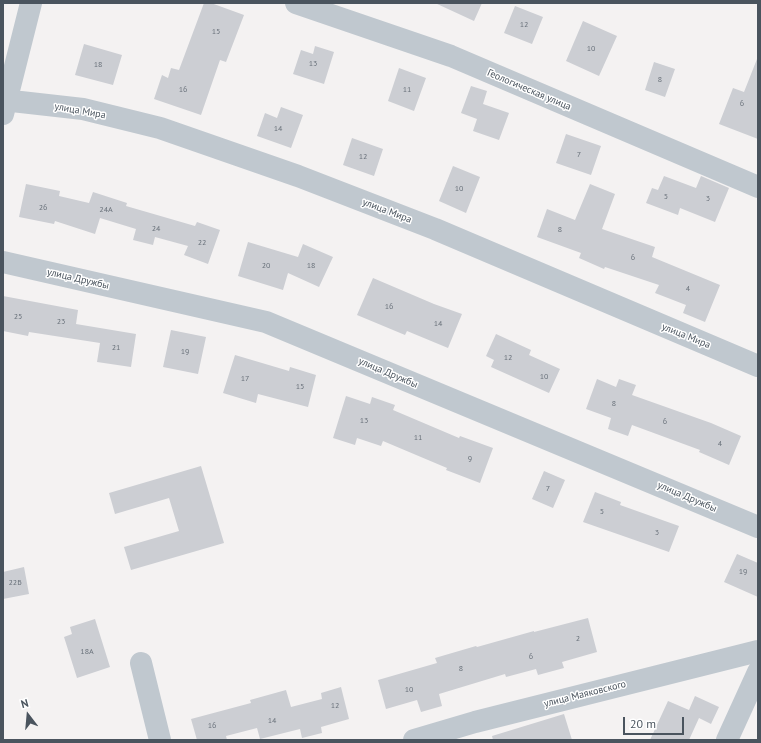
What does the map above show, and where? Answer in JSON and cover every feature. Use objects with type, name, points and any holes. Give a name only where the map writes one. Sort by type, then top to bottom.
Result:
[{"type":"street","points":[[4,105],[31,3]]},
{"type":"street","name":"Геологическая улица","points":[[296,3],[451,56],[758,187]]},
{"type":"street","name":"улица Мира","points":[[4,105],[83,109],[160,128],[291,174],[434,229],[758,366]]},
{"type":"street","name":"улица Дружбы","points":[[3,262],[266,322],[758,527]]},
{"type":"street","name":"улица Маяковского","points":[[414,740],[475,722],[758,651]]},
{"type":"street","points":[[141,663],[160,740]]},
{"type":"street","points":[[727,740],[758,672]]},
{"type":"building","points":[[204,3],[211,3],[244,15],[226,62],[220,60],[201,115],[154,99],[162,75],[168,78],[171,68],[179,70]]},
{"type":"building","points":[[435,3],[482,3],[474,21]]},
{"type":"building","points":[[515,6],[543,17],[532,44],[504,33]]},
{"type":"building","points":[[583,21],[617,36],[599,76],[566,61]]},
{"type":"building","points":[[84,44],[122,55],[113,85],[75,75]]},
{"type":"building","points":[[315,46],[334,52],[324,84],[293,74],[301,50],[313,54]]},
{"type":"building","points":[[757,59],[758,139],[719,124],[733,88],[744,92]]},
{"type":"building","points":[[654,62],[675,69],[665,97],[645,90]]},
{"type":"building","points":[[399,68],[426,78],[414,111],[388,101]]},
{"type":"building","points":[[471,86],[487,91],[483,104],[509,113],[499,140],[473,131],[477,119],[461,113]]},
{"type":"building","points":[[281,107],[303,115],[291,148],[257,136],[265,113],[277,118]]},
{"type":"building","points":[[566,134],[601,146],[591,175],[556,163]]},
{"type":"building","points":[[352,138],[383,149],[374,176],[343,165]]},
{"type":"building","points":[[453,166],[480,177],[466,213],[439,201]]},
{"type":"building","points":[[664,176],[696,188],[701,176],[729,188],[715,222],[680,208],[678,215],[646,203],[652,188],[658,190]]},
{"type":"building","points":[[26,184],[60,191],[59,196],[89,203],[93,192],[127,203],[126,206],[195,226],[197,222],[220,230],[208,264],[184,255],[188,246],[155,237],[153,245],[133,240],[136,229],[100,218],[95,234],[55,221],[54,224],[19,217]]},
{"type":"building","points":[[590,184],[615,194],[602,229],[655,247],[652,257],[720,285],[705,322],[683,313],[686,305],[655,293],[659,285],[605,267],[604,269],[579,258],[581,253],[537,237],[547,209],[575,220]]},
{"type":"building","points":[[248,242],[298,257],[303,244],[333,257],[319,287],[288,273],[283,290],[238,276]]},
{"type":"building","points":[[373,278],[434,304],[462,314],[448,348],[407,331],[405,335],[357,315]]},
{"type":"building","points":[[3,296],[78,310],[76,324],[136,334],[131,367],[97,362],[100,343],[29,332],[28,336],[3,331]]},
{"type":"building","points":[[171,330],[206,337],[198,374],[163,367]]},
{"type":"building","points":[[496,334],[531,350],[529,355],[560,369],[549,393],[491,367],[494,360],[486,356]]},
{"type":"building","points":[[235,355],[289,371],[290,367],[316,375],[308,407],[258,394],[256,403],[223,393]]},
{"type":"building","points":[[597,379],[616,387],[619,379],[636,385],[632,395],[711,423],[741,436],[729,465],[699,452],[700,450],[632,425],[628,436],[608,429],[611,418],[586,409]]},
{"type":"building","points":[[346,396],[370,404],[372,397],[395,405],[393,410],[459,438],[460,436],[493,448],[480,483],[446,470],[447,468],[383,441],[381,446],[357,438],[355,445],[333,438]]},
{"type":"building","points":[[201,466],[224,543],[131,570],[124,547],[179,531],[169,498],[115,514],[109,493]]},
{"type":"building","points":[[544,471],[565,480],[553,508],[532,499]]},
{"type":"building","points":[[595,492],[621,502],[620,505],[679,526],[669,552],[583,522]]},
{"type":"building","points":[[737,554],[758,563],[758,597],[724,582]]},
{"type":"building","points":[[24,567],[29,594],[3,599],[3,572]]},
{"type":"building","points":[[588,618],[597,652],[562,662],[564,668],[538,675],[536,669],[506,677],[505,674],[439,694],[442,706],[421,712],[417,700],[386,709],[378,680],[437,663],[435,658],[476,646],[477,647]]},
{"type":"building","points":[[95,619],[110,667],[77,678],[64,637],[72,634],[70,627]]},
{"type":"building","points":[[341,687],[349,719],[321,727],[322,733],[302,738],[300,729],[260,739],[257,728],[226,736],[227,740],[197,740],[191,719],[251,703],[250,700],[286,690],[291,707],[322,699],[321,693]]},
{"type":"building","points":[[695,696],[719,707],[711,724],[699,718],[689,740],[650,740],[668,701],[689,710]]},
{"type":"building","points":[[564,714],[572,740],[493,740],[492,736]]}]
